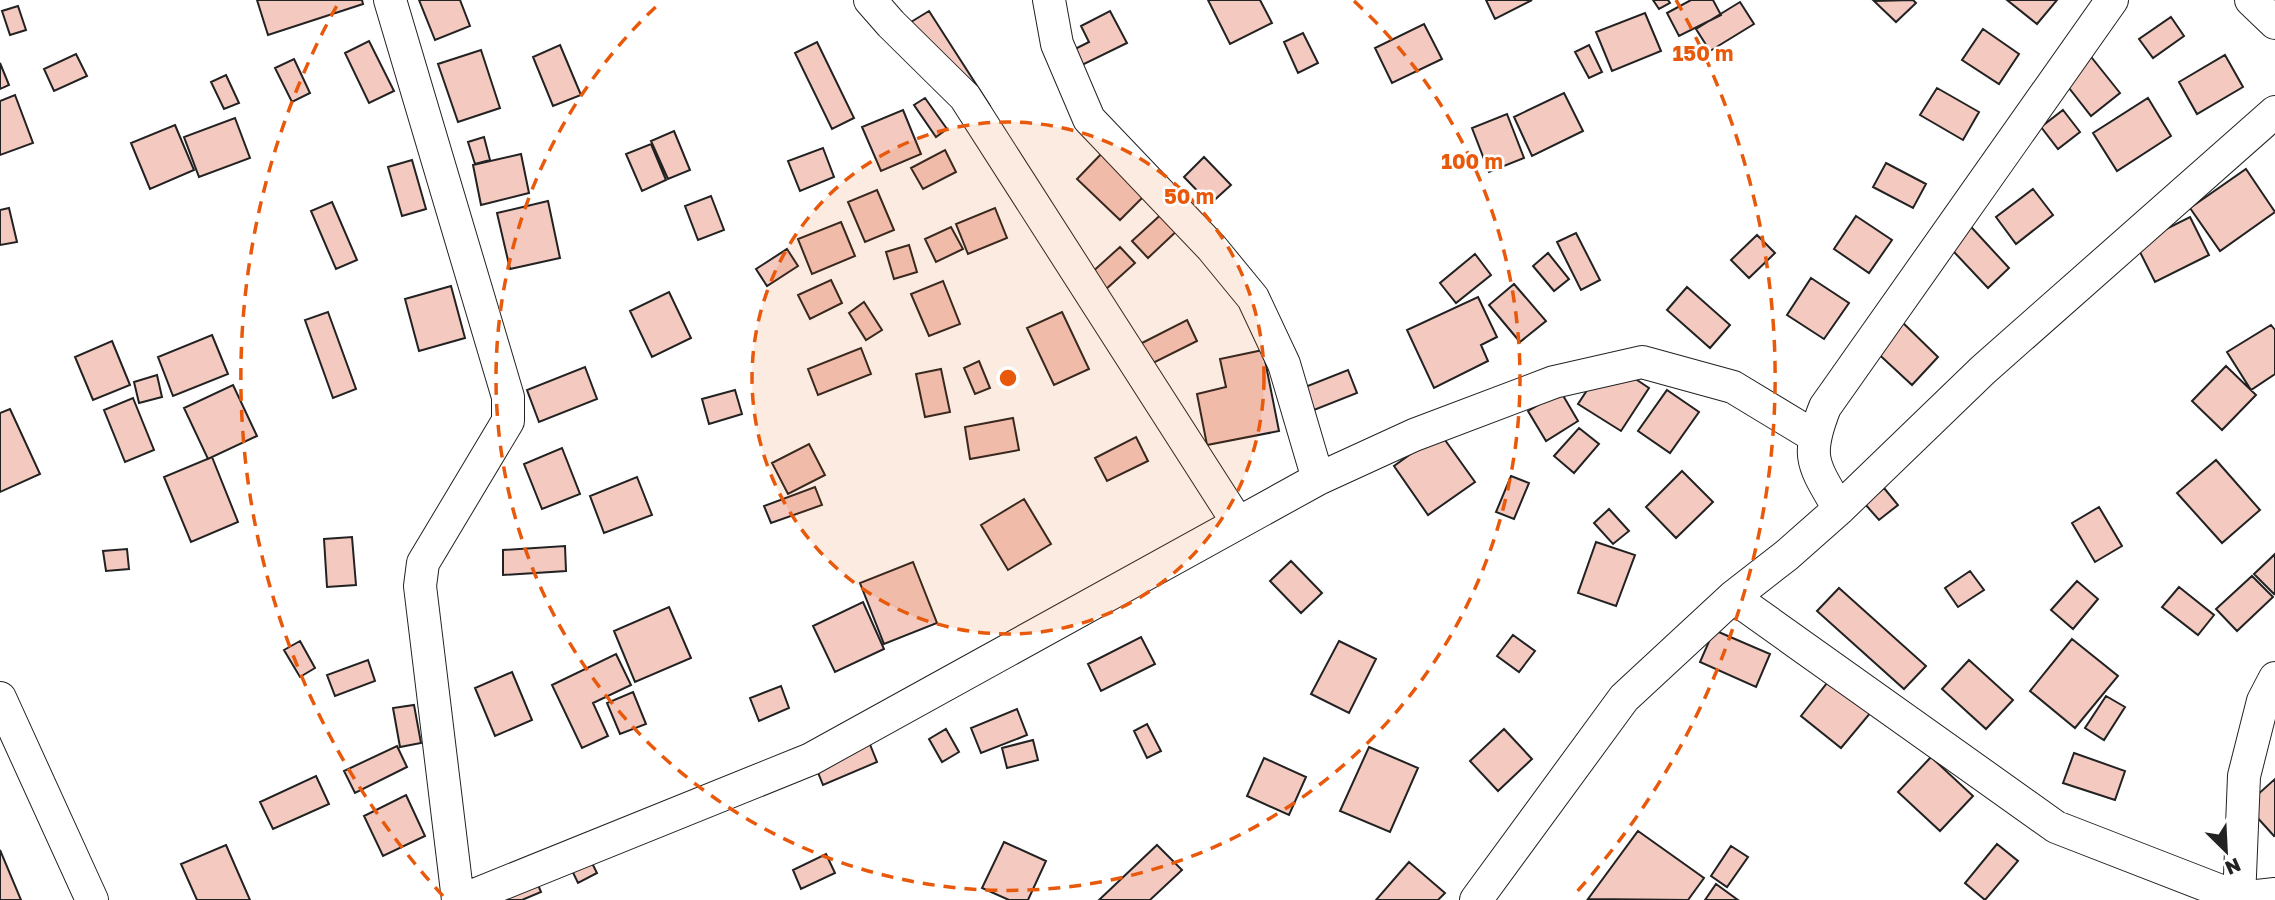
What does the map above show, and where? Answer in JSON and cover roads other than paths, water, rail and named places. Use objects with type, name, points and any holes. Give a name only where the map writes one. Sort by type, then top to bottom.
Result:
[{"type":"street","points":[[390,0],[508,397],[508,421],[423,563],[420,586],[460,900],[811,759],[1318,480],[1414,435],[1554,382],[1642,362],[1733,387],[1814,436]]},
{"type":"street","points":[[870,0],[965,97],[1238,523]]},
{"type":"street","points":[[1049,0],[1057,44],[1089,119],[1212,248],[1253,298],[1284,365],[1318,480]]},
{"type":"street","points":[[2250,0],[2275,23]]},
{"type":"street","points":[[1839,509],[1815,467],[1814,436],[1825,407],[2105,3]]},
{"type":"street","points":[[1476,900],[1624,698],[1733,597],[1787,555],[1839,509],[1983,370],[2275,112]]},
{"type":"street","points":[[1733,597],[2056,827],[2239,899],[2275,894]]},
{"type":"street","points":[[2239,899],[2244,776],[2263,701],[2275,678]]},
{"type":"street","points":[[0,698],[92,900]]}]
